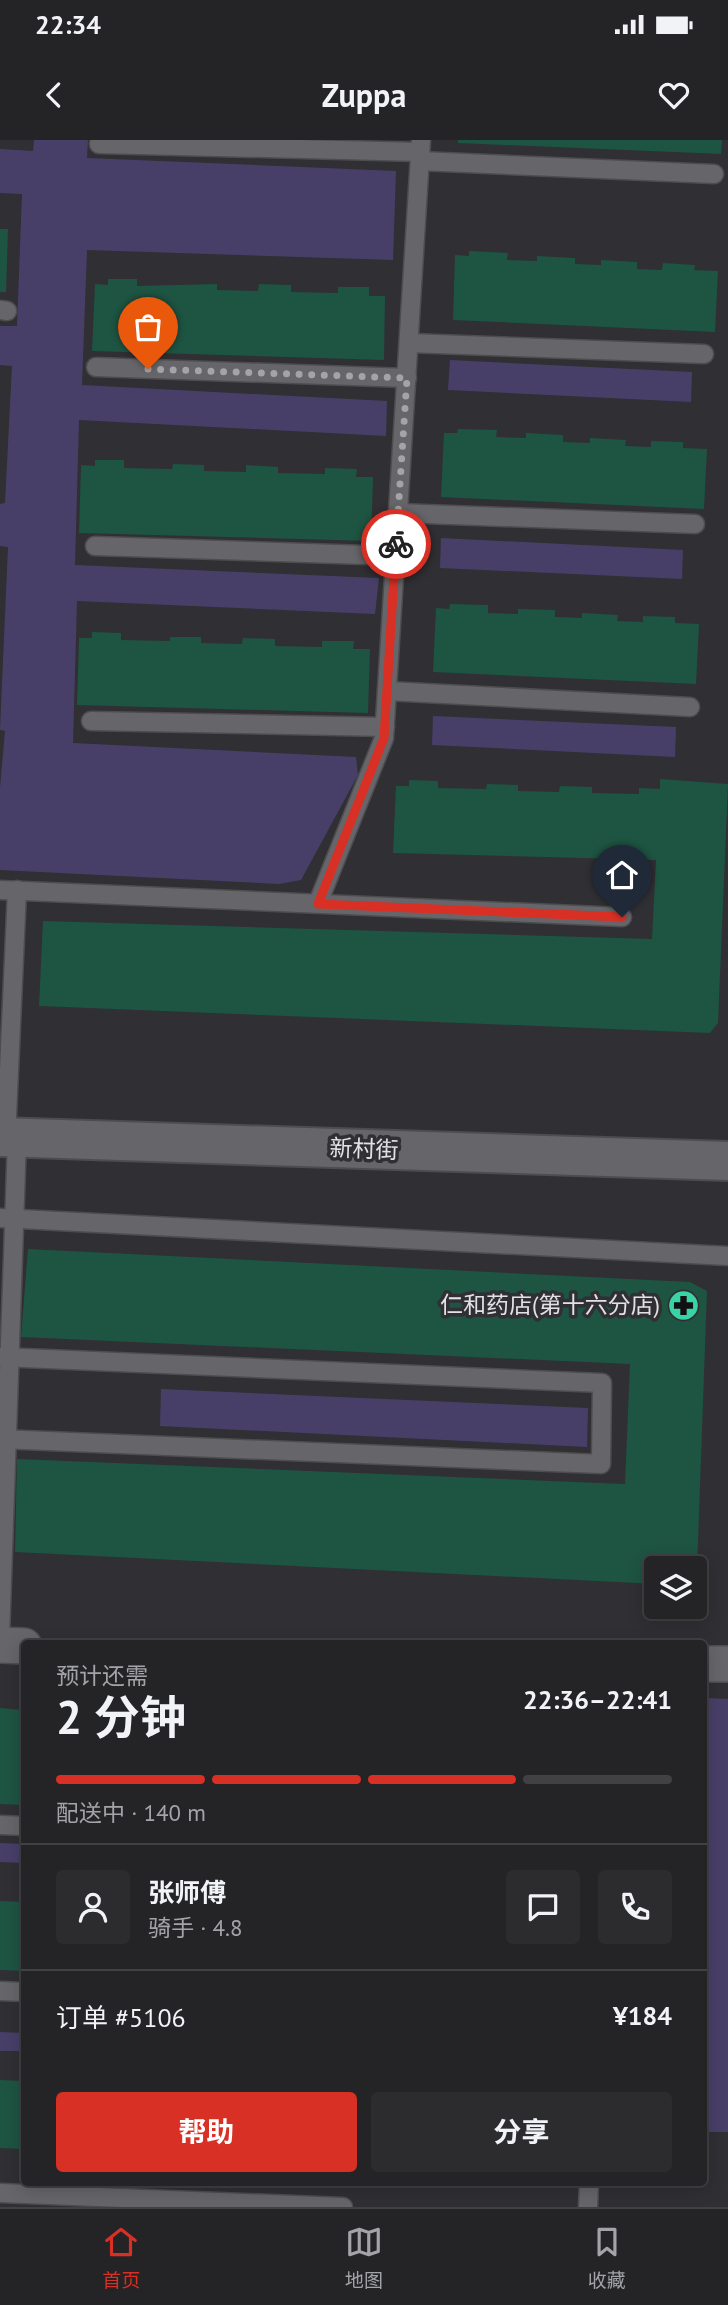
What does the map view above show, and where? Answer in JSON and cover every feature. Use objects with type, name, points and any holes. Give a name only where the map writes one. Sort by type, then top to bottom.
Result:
[{"type":"street","name":"新村街","points":[[8,1138],[728,1161]]},
{"type":"street","points":[[0,1645],[21,1646]]},
{"type":"street","points":[[707,1664],[728,1664]]},
{"type":"lane","points":[[99,144],[421,151],[715,174]]},
{"type":"lane","points":[[318,904],[384,738],[421,151]]},
{"type":"lane","points":[[409,342],[704,354]]},
{"type":"lane","points":[[96,367],[407,378]]},
{"type":"lane","points":[[398,513],[695,524]]},
{"type":"lane","points":[[94,546],[396,556]]},
{"type":"lane","points":[[387,691],[690,707]]},
{"type":"lane","points":[[91,721],[385,727]]},
{"type":"lane","points":[[0,1638],[8,1138],[8,890],[622,917]]},
{"type":"lane","points":[[7,1218],[728,1256]]},
{"type":"lane","points":[[3,1439],[601,1464],[602,1383],[5,1357]]},
{"type":"lane","points":[[0,1825],[21,1826]]},
{"type":"lane","points":[[0,1991],[21,1992]]},
{"type":"lane","points":[[588,2207],[589,2186]]},
{"type":"lane","points":[[0,2193],[343,2207]]},
{"type":"shaded area","points":[[34,140],[88,140],[87,158],[396,171],[393,260],[87,250],[82,385],[387,401],[386,436],[79,420],[75,565],[379,578],[375,614],[77,601],[73,743],[356,757],[358,775],[301,880],[279,884],[0,870],[0,788],[5,731],[0,730],[8,547],[0,546],[0,504],[5,503],[12,366],[0,365],[0,326],[17,326],[22,194],[0,193],[0,149],[33,151]]},
{"type":"shaded area","points":[[450,360],[692,372],[691,402],[448,390]]},
{"type":"shaded area","points":[[441,538],[683,550],[682,579],[440,568]]},
{"type":"shaded area","points":[[433,716],[676,727],[675,757],[432,745]]},
{"type":"shaded area","points":[[161,1389],[588,1408],[587,1447],[160,1426]]},
{"type":"shaded area","points":[[707,1698],[728,1699],[728,2132],[707,2132]]},
{"type":"shaded area","points":[[0,1843],[21,1844],[21,1863],[0,1862]]},
{"type":"shaded area","points":[[0,2032],[21,2033],[21,2051],[0,2051]]},
{"type":"building","points":[[458,140],[722,140],[721,154],[458,143]]},
{"type":"building","points":[[0,229],[8,229],[6,292],[0,292]]},
{"type":"building","points":[[469,251],[508,253],[507,260],[537,261],[537,256],[575,258],[575,264],[601,265],[601,260],[637,262],[637,269],[662,270],[663,263],[695,265],[694,270],[718,271],[715,332],[453,320],[455,255],[469,256]]},
{"type":"building","points":[[108,279],[137,279],[137,286],[217,284],[217,290],[258,291],[259,284],[291,285],[291,292],[338,293],[338,287],[369,287],[369,296],[385,296],[384,360],[92,351],[95,284],[108,285]]},
{"type":"building","points":[[458,429],[497,430],[496,437],[526,438],[526,433],[563,435],[563,442],[590,443],[590,438],[626,440],[625,446],[651,447],[651,441],[683,442],[683,448],[707,449],[704,509],[441,497],[444,433],[457,433]]},
{"type":"building","points":[[95,460],[124,460],[124,468],[172,469],[173,464],[204,465],[204,471],[246,472],[246,465],[278,467],[278,473],[325,474],[325,468],[357,469],[356,477],[373,477],[371,541],[79,533],[81,465],[95,466]]},
{"type":"building","points":[[450,604],[488,605],[488,613],[518,614],[518,609],[555,610],[555,617],[582,618],[582,613],[618,615],[617,621],[643,622],[643,616],[675,617],[675,623],[699,624],[696,684],[433,672],[436,608],[449,609]]},
{"type":"building","points":[[92,632],[121,633],[121,640],[170,641],[170,637],[201,637],[201,643],[242,644],[243,638],[275,639],[275,646],[322,647],[322,641],[354,641],[353,649],[370,649],[368,713],[77,705],[79,638],[92,638]]},
{"type":"building","points":[[660,779],[728,784],[718,1023],[710,1033],[39,1006],[43,921],[652,939],[656,860],[393,853],[396,786],[409,786],[409,780],[438,781],[438,788],[486,789],[487,784],[518,785],[518,791],[559,792],[560,786],[592,787],[592,793],[639,794],[639,788],[660,789]]},
{"type":"building","points":[[28,1249],[690,1282],[707,1291],[698,1556],[644,1556],[644,1583],[15,1552],[17,1459],[625,1484],[630,1364],[21,1337]]},
{"type":"building","points":[[0,1708],[21,1710],[21,1805],[0,1804]]},
{"type":"building","points":[[0,1901],[21,1902],[21,1971],[0,1970]]},
{"type":"building","points":[[0,2080],[21,2081],[21,2149],[0,2148]]},
{"type":"way so far","points":[[148,369],[407,378],[396,544]]},
{"type":"place","name":"仁和药店(第十六分店)","points":[[683,1305]]},
{"type":"route","points":[[396,544],[384,738],[318,904],[622,917]]}]
